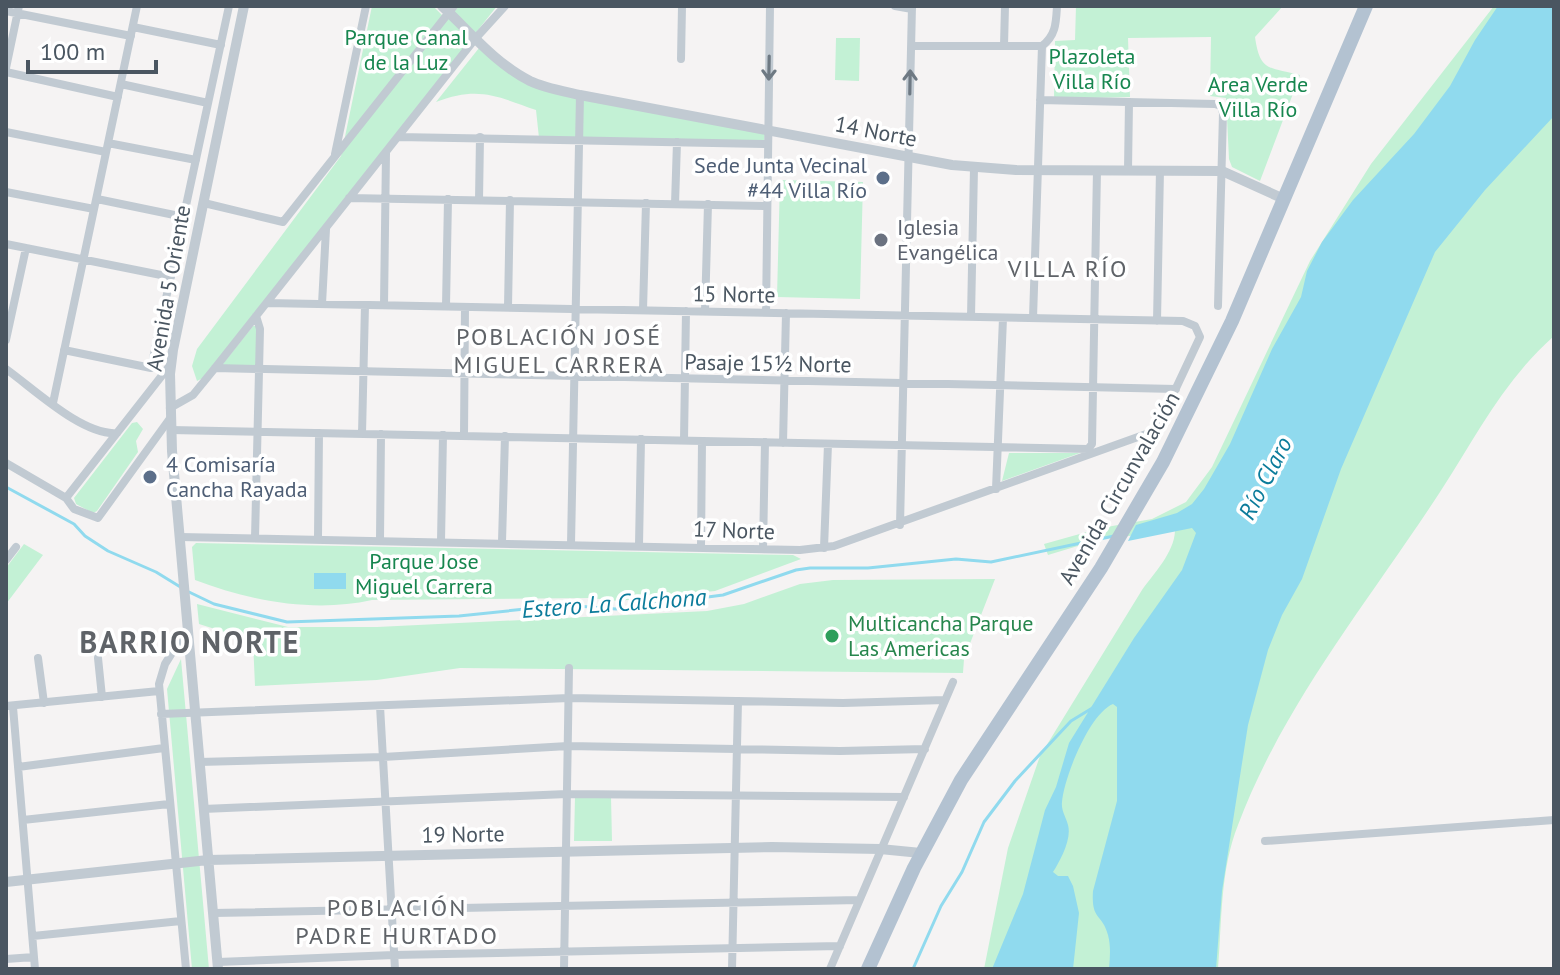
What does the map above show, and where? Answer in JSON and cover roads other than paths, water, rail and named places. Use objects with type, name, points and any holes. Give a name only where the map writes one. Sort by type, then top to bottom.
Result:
[{"type":"main road","name":"Avenida Circunvalación","points":[[868,969],[921,853],[978,752],[1101,568],[1136,509],[1210,367],[1366,6]]},
{"type":"street","points":[[53,403],[137,6]]},
{"type":"street","points":[[64,350],[151,368],[229,6]]},
{"type":"street","name":"Avenida 5 Oriente","points":[[218,966],[171,430],[171,364],[244,6]]},
{"type":"street","points":[[334,158],[366,6]]},
{"type":"street","points":[[6,463],[66,498],[74,509],[95,519],[101,516],[170,412],[193,395],[475,39],[505,6]]},
{"type":"street","points":[[681,59],[682,6]]},
{"type":"street","points":[[766,313],[770,6]]},
{"type":"street","points":[[895,6],[912,8],[900,525]]},
{"type":"street","points":[[1004,46],[1005,6]]},
{"type":"street","points":[[911,46],[1042,46],[1052,39],[1057,6]]},
{"type":"street","points":[[204,203],[283,222],[448,8]]},
{"type":"street","name":"14 Norte","points":[[448,8],[475,39],[507,66],[530,81],[580,95],[974,168],[1222,171],[1284,199]]},
{"type":"street","points":[[18,10],[6,70],[118,97]]},
{"type":"street","points":[[6,11],[18,10],[221,45]]},
{"type":"street","points":[[1033,318],[1042,46]]},
{"type":"street","points":[[121,84],[208,103]]},
{"type":"street","points":[[571,544],[580,95]]},
{"type":"street","points":[[1040,100],[1221,106],[1218,306]]},
{"type":"street","points":[[1128,170],[1129,102]]},
{"type":"street","points":[[6,132],[196,160]]},
{"type":"street","points":[[398,137],[768,144]]},
{"type":"street","points":[[479,200],[480,137]]},
{"type":"street","points":[[675,204],[677,142]]},
{"type":"street","points":[[384,305],[386,152]]},
{"type":"street","points":[[971,317],[974,168]]},
{"type":"street","points":[[171,430],[1090,448],[1097,170]]},
{"type":"street","points":[[1157,321],[1160,170]]},
{"type":"street","points":[[6,192],[94,209]]},
{"type":"street","points":[[349,198],[767,206]]},
{"type":"street","points":[[97,199],[184,217]]},
{"type":"street","points":[[446,306],[448,199]]},
{"type":"street","points":[[508,307],[510,200]]},
{"type":"street","points":[[643,310],[646,203]]},
{"type":"street","points":[[705,311],[708,204]]},
{"type":"street","points":[[322,304],[326,228]]},
{"type":"street","points":[[6,244],[171,277]]},
{"type":"street","points":[[6,340],[26,248]]},
{"type":"street","name":"15 Norte","points":[[267,303],[1095,319],[1187,322],[1198,329]]},
{"type":"street","points":[[362,434],[365,305]]},
{"type":"street","points":[[464,436],[465,307]]},
{"type":"street","points":[[684,440],[686,311]]},
{"type":"street","points":[[783,443],[786,313]]},
{"type":"street","points":[[255,538],[260,329],[256,316]]},
{"type":"street","points":[[996,489],[1003,318]]},
{"type":"street","name":"17 Norte","points":[[180,537],[824,548],[900,525],[1149,433],[1159,424],[1200,341],[1198,329]]},
{"type":"street","points":[[66,498],[171,364]]},
{"type":"street","name":"Pasaje 15½ Norte","points":[[215,368],[1176,389]]},
{"type":"street","points":[[6,369],[85,425],[103,432],[117,433]]},
{"type":"street","points":[[318,538],[319,433]]},
{"type":"street","points":[[380,540],[381,434]]},
{"type":"street","points":[[441,541],[443,435]]},
{"type":"street","points":[[502,542],[505,436]]},
{"type":"street","points":[[639,545],[641,439]]},
{"type":"street","points":[[701,547],[702,441]]},
{"type":"street","points":[[763,549],[765,442]]},
{"type":"street","points":[[824,548],[828,444]]},
{"type":"street","points":[[6,560],[16,547]]},
{"type":"street","points":[[186,969],[159,691],[165,664],[187,629]]},
{"type":"street","points":[[38,658],[44,703]]},
{"type":"street","points":[[98,658],[102,697]]},
{"type":"street","points":[[564,969],[569,668]]},
{"type":"street","points":[[830,969],[953,682]]},
{"type":"street","points":[[35,969],[18,767],[9,706],[159,691]]},
{"type":"street","points":[[161,714],[569,698],[843,703],[945,700]]},
{"type":"street","points":[[732,969],[738,701]]},
{"type":"street","points":[[380,706],[395,969]]},
{"type":"street","points":[[199,762],[383,757],[568,746],[840,751],[925,749]]},
{"type":"street","points":[[18,767],[164,748]]},
{"type":"street","points":[[203,809],[567,794],[904,797]]},
{"type":"street","points":[[23,820],[169,804]]},
{"type":"street","points":[[1265,841],[1554,820]]},
{"type":"street","name":"19 Norte","points":[[6,882],[208,860],[734,848],[880,849],[921,853]]},
{"type":"street","points":[[213,913],[859,900]]},
{"type":"street","points":[[33,936],[181,921]]},
{"type":"street","points":[[218,966],[394,955],[840,946]]},
{"type":"street","points":[[6,959],[34,957]]},
{"type":"water","name":"Río Claro","points":[[1498,6],[1554,6],[1554,116],[1485,190],[1435,252],[1341,469],[1302,579],[1282,615],[1268,650],[1248,725],[1222,891],[1216,969],[1109,969],[1108,935],[1095,912],[1093,891],[1117,801],[1117,707],[1113,704],[1104,710],[1087,732],[1068,777],[1062,802],[1069,831],[1062,856],[1053,872],[1058,876],[1068,876],[1079,913],[1073,969],[992,969],[1023,894],[1045,810],[1056,787],[1069,743],[1134,638],[1182,570],[1196,533],[1192,528],[1128,541],[1136,525],[1177,513],[1192,504],[1204,489],[1230,444],[1272,349],[1301,297],[1307,271],[1322,242],[1353,200],[1414,134],[1450,86]]},
{"type":"water","points":[[314,573],[346,573],[346,589],[314,589]]},
{"type":"waterway","name":"Estero La Calchona","points":[[6,487],[74,524],[85,536],[108,551],[156,572],[182,588]]},
{"type":"waterway","name":"Estero La Calchona","points":[[189,592],[214,604],[287,622],[459,616],[564,605],[616,609],[723,595],[796,570],[868,568],[956,559],[991,562],[1114,536]]},
{"type":"waterway","points":[[913,969],[984,822],[1015,781],[1071,721],[1094,707]]},
{"type":"place","name":"Sede Junta Vecinal #44 Villa Río","points":[[883,178]]},
{"type":"place","name":"Iglesia Evangélica","points":[[881,240]]},
{"type":"place","name":"4 Comisaría Cancha Rayada","points":[[150,477]]},
{"type":"place","name":"Multicancha Parque Las Americas","points":[[832,636]]},
{"type":"district","name":"VILLA RÍO","points":[[1068,268]]},
{"type":"district","name":"POBLACIÓN JOSÉ MIGUEL CARRERA","points":[[559,350]]},
{"type":"district","name":"BARRIO NORTE","points":[[190,641]]},
{"type":"district","name":"POBLACIÓN PADRE HURTADO","points":[[397,921]]},
{"type":"park label","name":"Parque Canal de la Luz","points":[[406,50]]},
{"type":"park label","name":"Plazoleta Villa Río","points":[[1092,68]]},
{"type":"park label","name":"Area Verde Villa Río","points":[[1258,96]]},
{"type":"park label","name":"Parque Jose Miguel Carrera","points":[[424,574]]}]
